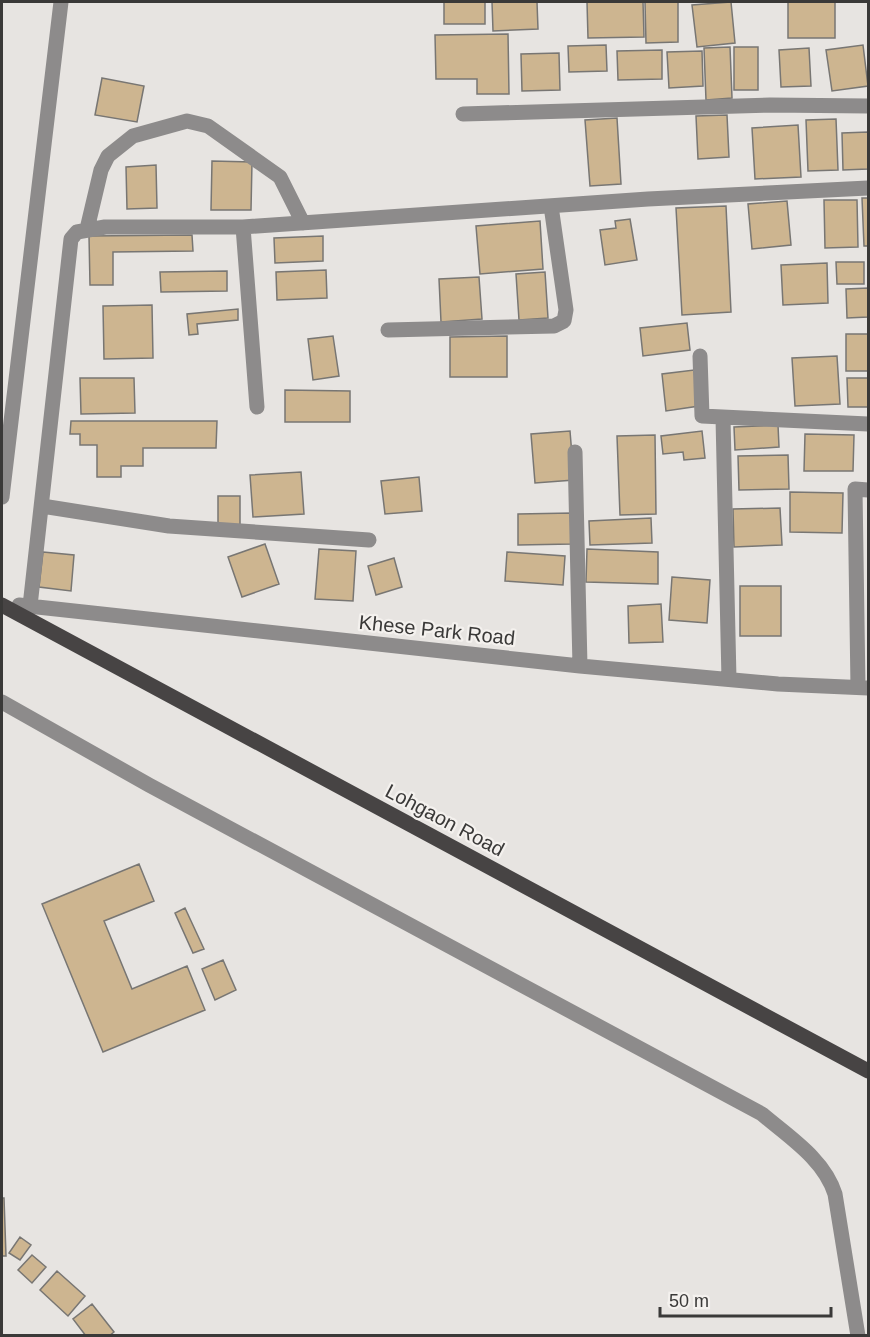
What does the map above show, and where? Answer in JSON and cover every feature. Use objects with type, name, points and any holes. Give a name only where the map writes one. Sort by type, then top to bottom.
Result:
[{"type":"main road","name":"Lohgaon Road","points":[[2,605],[868,1071]]},
{"type":"street","points":[[2,497],[61,2]]},
{"type":"street","points":[[463,114],[770,105],[868,106]]},
{"type":"street","points":[[87,229],[101,170],[108,156],[133,136],[187,121],[208,126],[279,177],[303,223]]},
{"type":"street","points":[[30,606],[71,239],[77,232],[87,229],[243,227],[868,188]]},
{"type":"street","points":[[388,330],[554,326],[564,321],[566,310],[551,206]]},
{"type":"street","points":[[243,227],[257,407]]},
{"type":"street","points":[[700,356],[702,416],[868,424]]},
{"type":"street","points":[[723,418],[729,679]]},
{"type":"street","points":[[575,452],[580,666]]},
{"type":"street","points":[[863,687],[862,612],[855,489],[868,490]]},
{"type":"street","points":[[42,506],[169,526],[369,540]]},
{"type":"street","name":"Khese Park Road","points":[[2,605],[30,606],[580,666],[729,679],[863,687]]},
{"type":"street","points":[[2,702],[149,785],[762,1114],[819,1163],[830,1178],[835,1194],[858,1335]]},
{"type":"building","points":[[444,2],[485,2],[485,24],[444,24]]},
{"type":"building","points":[[492,2],[537,2],[538,29],[493,31]]},
{"type":"building","points":[[587,2],[643,2],[644,37],[588,38]]},
{"type":"building","points":[[645,2],[678,2],[678,42],[646,43]]},
{"type":"building","points":[[731,2],[735,43],[697,47],[692,5]]},
{"type":"building","points":[[788,2],[835,2],[835,38],[788,38]]},
{"type":"building","points":[[508,34],[509,94],[477,94],[477,79],[436,79],[435,35]]},
{"type":"building","points":[[606,45],[607,71],[569,72],[568,46]]},
{"type":"building","points":[[863,45],[868,86],[832,91],[826,50]]},
{"type":"building","points":[[730,47],[732,98],[706,100],[704,48]]},
{"type":"building","points":[[734,47],[758,47],[758,90],[734,90]]},
{"type":"building","points":[[809,48],[811,86],[781,87],[779,50]]},
{"type":"building","points":[[662,50],[662,79],[618,80],[617,51]]},
{"type":"building","points":[[702,51],[703,86],[669,88],[667,52]]},
{"type":"building","points":[[559,53],[560,90],[522,91],[521,54]]},
{"type":"building","points":[[102,78],[144,86],[137,122],[95,115]]},
{"type":"building","points":[[727,115],[729,157],[698,159],[696,116]]},
{"type":"building","points":[[617,118],[621,184],[590,186],[585,120]]},
{"type":"building","points":[[836,119],[838,170],[808,171],[806,120]]},
{"type":"building","points":[[798,125],[801,177],[755,179],[752,128]]},
{"type":"building","points":[[868,132],[868,169],[843,170],[842,133]]},
{"type":"building","points":[[212,161],[252,162],[251,210],[211,210]]},
{"type":"building","points":[[156,165],[157,208],[127,209],[126,167]]},
{"type":"building","points":[[862,198],[868,198],[868,246],[864,246]]},
{"type":"building","points":[[824,200],[857,200],[858,247],[825,248]]},
{"type":"building","points":[[787,201],[791,245],[752,249],[748,204]]},
{"type":"building","points":[[726,206],[731,312],[682,315],[676,208]]},
{"type":"building","points":[[630,219],[637,260],[605,265],[600,230],[616,228],[615,221]]},
{"type":"building","points":[[540,221],[543,269],[480,274],[476,226]]},
{"type":"building","points":[[192,235],[193,251],[113,252],[113,285],[90,285],[89,236]]},
{"type":"building","points":[[323,236],[323,261],[275,263],[274,238]]},
{"type":"building","points":[[836,262],[864,262],[864,284],[837,284]]},
{"type":"building","points":[[827,263],[828,303],[783,305],[781,265]]},
{"type":"building","points":[[326,270],[327,298],[277,300],[276,272]]},
{"type":"building","points":[[227,271],[227,291],[161,292],[160,272]]},
{"type":"building","points":[[545,272],[548,318],[519,320],[516,274]]},
{"type":"building","points":[[479,277],[482,319],[441,322],[439,279]]},
{"type":"building","points":[[868,288],[868,317],[847,318],[846,289]]},
{"type":"building","points":[[152,305],[153,358],[104,359],[103,306]]},
{"type":"building","points":[[238,309],[238,320],[197,324],[198,334],[189,335],[187,314]]},
{"type":"building","points":[[687,323],[690,350],[643,356],[640,328]]},
{"type":"building","points":[[846,334],[868,334],[868,371],[846,371]]},
{"type":"building","points":[[333,336],[339,376],[313,380],[308,339]]},
{"type":"building","points":[[507,336],[507,377],[450,377],[450,337]]},
{"type":"building","points":[[837,356],[840,404],[795,406],[792,358]]},
{"type":"building","points":[[694,370],[699,406],[666,411],[662,374]]},
{"type":"building","points":[[80,378],[134,378],[135,413],[81,414]]},
{"type":"building","points":[[847,378],[868,378],[868,407],[848,407]]},
{"type":"building","points":[[285,390],[350,391],[350,422],[285,422]]},
{"type":"building","points":[[71,421],[217,421],[216,448],[143,448],[143,466],[121,466],[121,477],[97,477],[97,445],[80,445],[80,434],[70,434]]},
{"type":"building","points":[[778,425],[779,447],[735,450],[734,427]]},
{"type":"building","points":[[570,431],[574,480],[535,483],[531,434]]},
{"type":"building","points":[[702,431],[705,458],[684,460],[683,452],[663,454],[661,436]]},
{"type":"building","points":[[805,434],[854,435],[853,471],[804,471]]},
{"type":"building","points":[[655,435],[656,514],[620,515],[617,436]]},
{"type":"building","points":[[788,455],[789,489],[739,490],[738,456]]},
{"type":"building","points":[[301,472],[304,514],[253,517],[250,475]]},
{"type":"building","points":[[419,477],[422,511],[385,514],[381,481]]},
{"type":"building","points":[[790,492],[843,493],[842,533],[790,532]]},
{"type":"building","points":[[218,496],[240,496],[240,525],[218,525]]},
{"type":"building","points":[[780,508],[782,545],[734,547],[733,509]]},
{"type":"building","points":[[572,513],[572,544],[518,545],[518,514]]},
{"type":"building","points":[[651,518],[652,543],[590,545],[589,521]]},
{"type":"building","points":[[265,544],[279,584],[242,597],[228,557]]},
{"type":"building","points":[[319,549],[356,551],[353,601],[315,599]]},
{"type":"building","points":[[587,549],[658,552],[658,584],[586,582]]},
{"type":"building","points":[[43,552],[74,555],[71,591],[39,587]]},
{"type":"building","points":[[507,552],[565,556],[563,585],[505,581]]},
{"type":"building","points":[[394,558],[402,587],[376,595],[368,566]]},
{"type":"building","points":[[672,577],[710,580],[707,623],[669,620]]},
{"type":"building","points":[[740,586],[781,586],[781,636],[740,636]]},
{"type":"building","points":[[661,604],[663,642],[629,643],[628,606]]},
{"type":"building","points":[[139,864],[154,901],[104,921],[132,989],[187,966],[205,1010],[103,1052],[42,904]]},
{"type":"building","points":[[185,908],[204,949],[193,953],[175,913]]},
{"type":"building","points":[[223,960],[236,990],[215,1000],[202,969]]},
{"type":"building","points":[[2,1198],[4,1198],[6,1256],[2,1256]]},
{"type":"building","points":[[20,1237],[31,1245],[20,1260],[9,1253]]},
{"type":"building","points":[[32,1255],[46,1267],[32,1283],[18,1270]]},
{"type":"building","points":[[57,1271],[85,1296],[68,1316],[40,1290]]},
{"type":"building","points":[[92,1304],[114,1332],[109,1336],[86,1336],[73,1319]]}]
